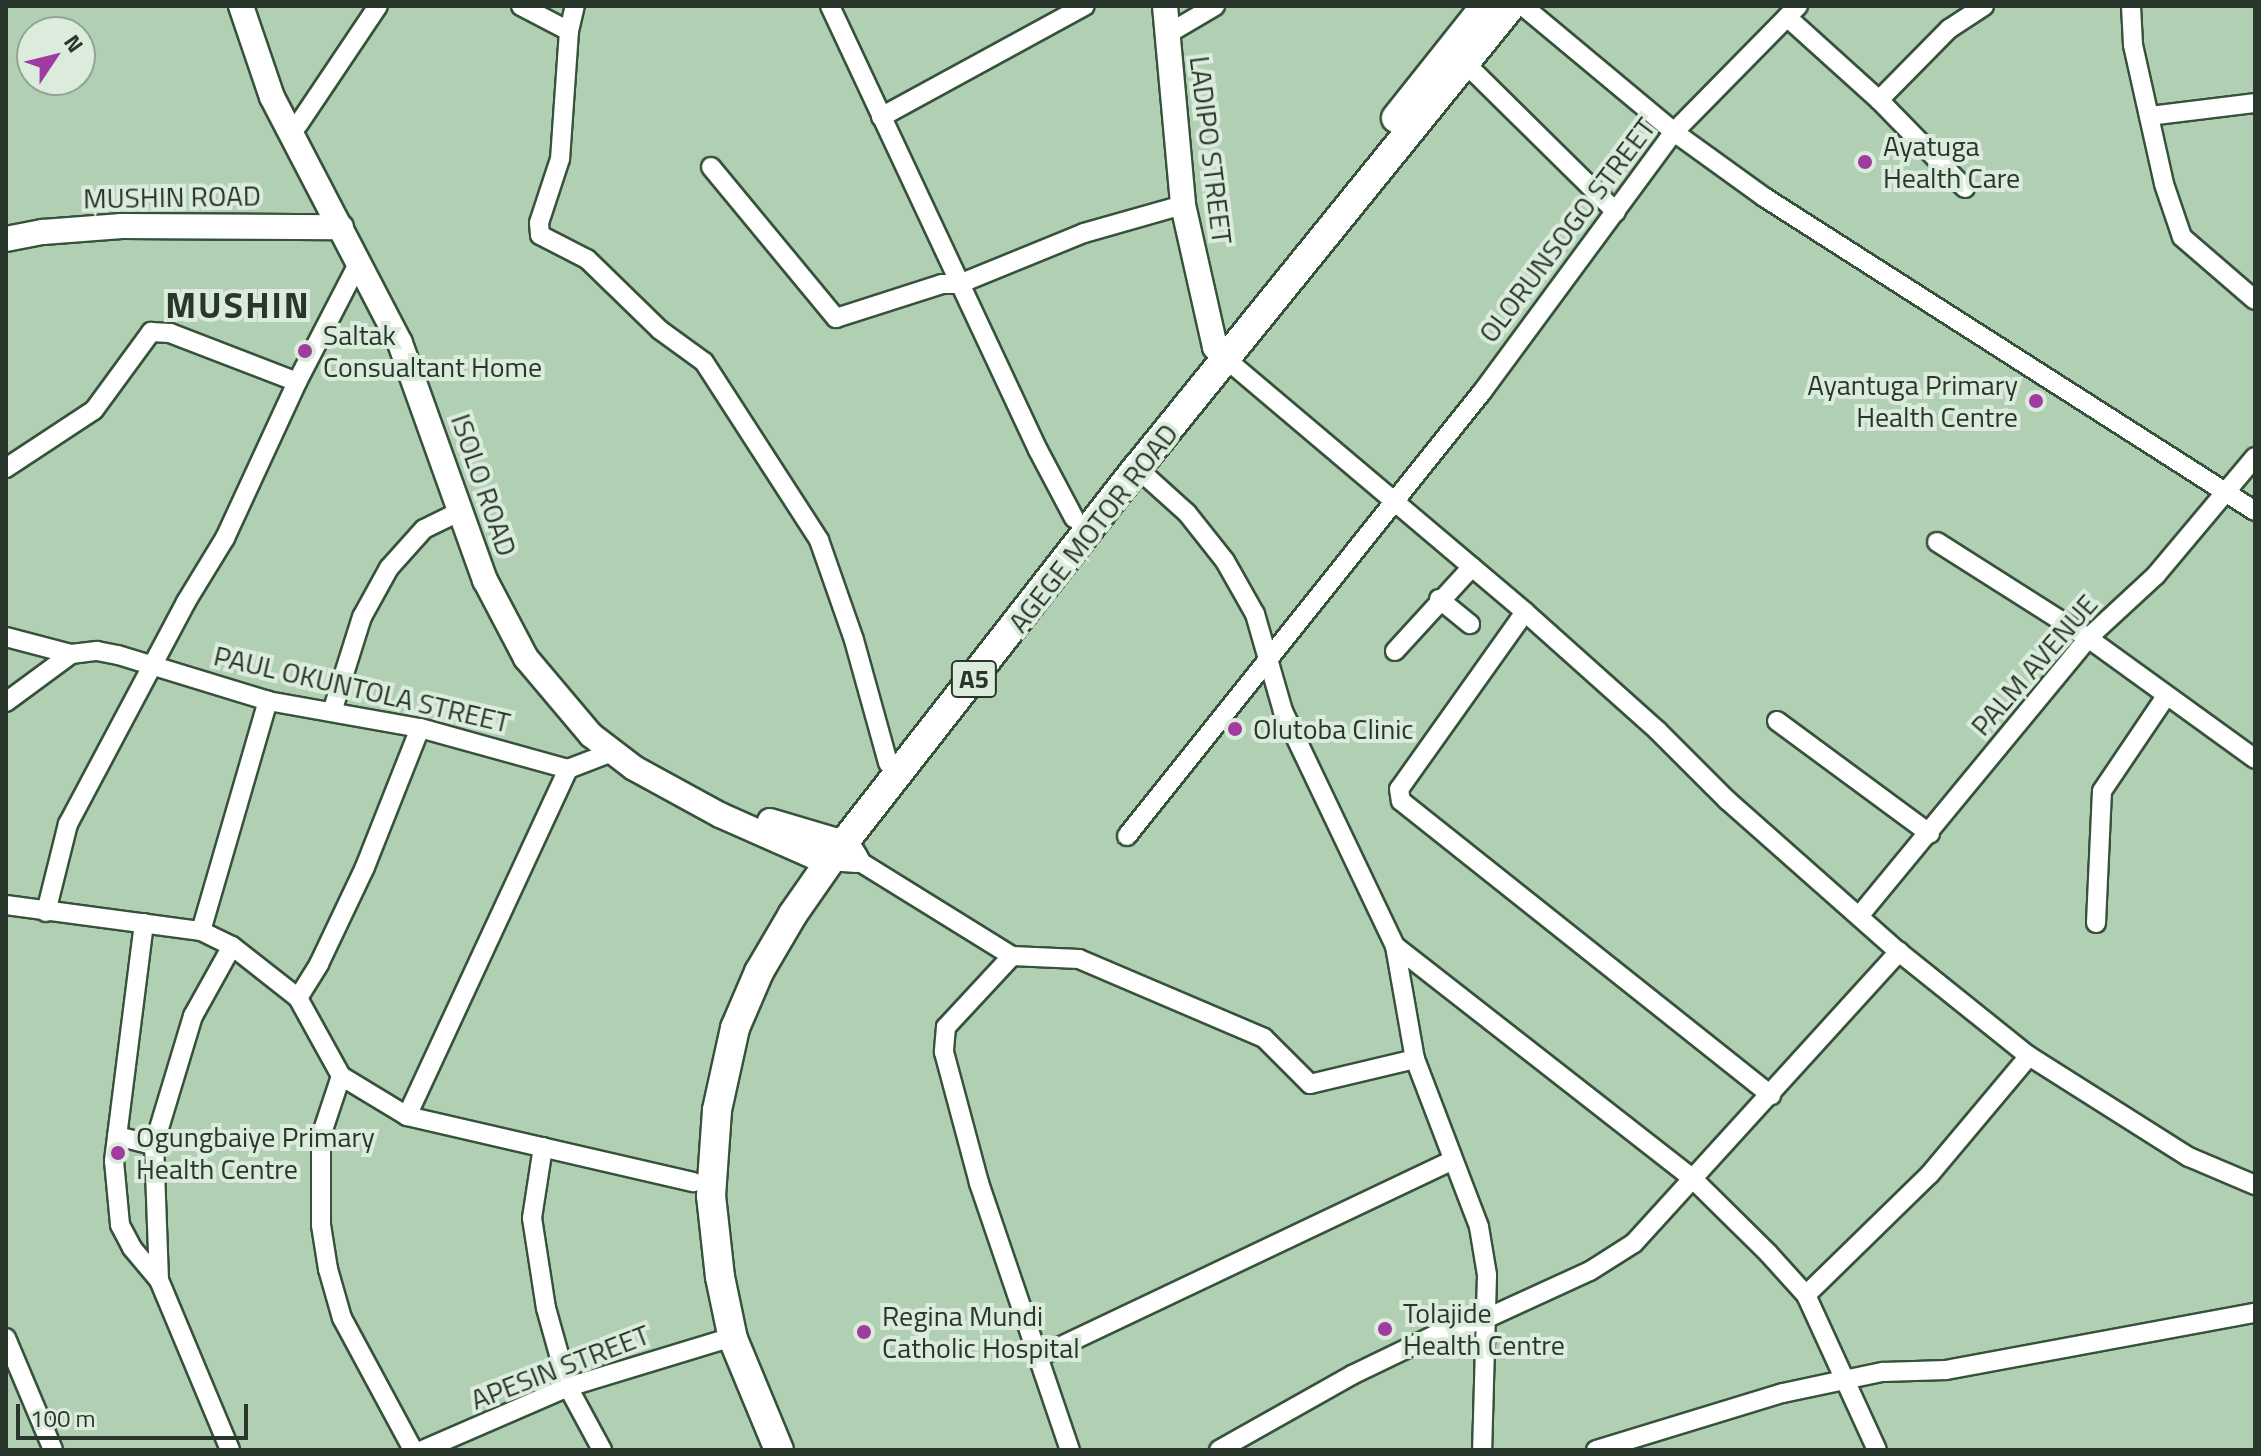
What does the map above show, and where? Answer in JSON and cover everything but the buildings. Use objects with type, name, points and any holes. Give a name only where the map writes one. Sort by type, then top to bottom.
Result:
[{"type":"highway","name":"AGEGE MOTOR ROAD","points":[[765,1450],[719,1341],[701,1273],[693,1182],[710,1063],[742,971],[1137,468],[1485,6]]},
{"type":"highway","name":"AGEGE MOTOR ROAD","points":[[779,1450],[733,1339],[720,1277],[711,1196],[717,1110],[735,1028],[759,972],[793,914],[836,852],[888,763],[1074,518],[1221,353],[1511,6]]},
{"type":"main road","name":"ISOLO ROAD","points":[[241,6],[263,78],[360,260],[409,366],[491,594],[526,658],[560,701],[610,753],[679,794],[836,852]]},
{"type":"main road","name":"ISOLO ROAD","points":[[252,6],[268,57],[298,125],[396,304],[437,399],[494,563],[521,624],[555,678],[614,741],[669,776],[739,811],[836,852]]},
{"type":"main road","name":"LADIPO STREET","points":[[1165,6],[1183,205],[1221,353]]},
{"type":"main road","name":"MUSHIN ROAD","points":[[6,239],[43,232],[122,226],[341,227]]},
{"type":"street","points":[[298,125],[378,6]]},
{"type":"street","points":[[521,6],[569,31]]},
{"type":"street","points":[[575,6],[569,31],[560,159],[539,223],[540,235],[587,259],[660,330],[704,362],[819,540],[854,640],[888,763]]},
{"type":"street","points":[[830,6],[959,284],[1074,518]]},
{"type":"street","points":[[881,117],[1085,6]]},
{"type":"street","points":[[1166,35],[1215,6]]},
{"type":"street","points":[[1523,6],[1674,132],[1764,197],[2255,511]]},
{"type":"street","points":[[1879,100],[1949,29],[1984,6]]},
{"type":"street","points":[[2131,6],[2133,45],[2164,184],[2182,237],[2255,300]]},
{"type":"street","points":[[1793,12],[1965,188]]},
{"type":"street","name":"OLORUNSOGO STREET","points":[[1127,836],[1482,392],[1674,132],[1793,12]]},
{"type":"street","points":[[1465,63],[1616,212]]},
{"type":"street","points":[[2149,116],[2255,103]]},
{"type":"street","points":[[711,167],[836,318],[880,301],[942,284],[959,284],[1084,233],[1183,205]]},
{"type":"street","points":[[46,912],[68,824],[225,538],[297,382],[360,260]]},
{"type":"street","points":[[6,468],[94,410],[151,332],[170,333],[297,382]]},
{"type":"street","points":[[1221,353],[1525,612],[1658,731],[1727,800],[1899,952],[2029,1056],[2189,1157],[2255,1185]]},
{"type":"street","name":"PALM AVENUE","points":[[1860,915],[1930,834],[2088,638],[2156,575],[2228,493],[2255,457]]},
{"type":"street","points":[[1137,468],[1187,513],[1225,561],[1255,614],[1283,711],[1395,946],[1415,1059],[1479,1227],[1487,1275],[1482,1450]]},
{"type":"street","points":[[332,712],[362,617],[389,568],[424,529],[459,512]]},
{"type":"street","points":[[1937,542],[2088,638],[2255,759]]},
{"type":"street","points":[[1395,651],[1439,599],[1472,567]]},
{"type":"street","points":[[1439,599],[1470,624]]},
{"type":"street","points":[[1525,612],[1399,789],[1401,801],[1771,1095]]},
{"type":"street","name":"PAUL OKUNTOLA STREET","points":[[6,637],[71,654],[97,651],[268,701],[420,728],[568,769]]},
{"type":"street","points":[[6,702],[71,654]]},
{"type":"street","points":[[2096,923],[2102,791],[2166,696]]},
{"type":"street","points":[[201,931],[268,701]]},
{"type":"street","points":[[1777,721],[1930,834]]},
{"type":"street","points":[[298,998],[319,964],[365,867],[420,728]]},
{"type":"street","points":[[407,1116],[568,769],[610,753]]},
{"type":"street","points":[[836,852],[1012,956],[1079,959],[1264,1038],[1310,1084],[1415,1059]]},
{"type":"street","points":[[6,905],[201,931],[232,946],[298,998],[341,1076],[407,1116],[693,1182]]},
{"type":"street","points":[[144,923],[117,1136],[115,1192],[120,1225],[132,1248],[159,1280],[230,1450]]},
{"type":"street","points":[[159,1280],[154,1145],[193,1016],[232,946]]},
{"type":"street","points":[[1395,946],[1692,1178],[1806,1295],[1877,1450]]},
{"type":"street","points":[[1219,1450],[1396,1353],[1439,1333],[1485,1319],[1590,1271],[1634,1243],[1899,952]]},
{"type":"street","points":[[1012,956],[946,1027],[944,1052],[975,1169],[1070,1450]]},
{"type":"street","points":[[1806,1295],[1930,1174],[2029,1056]]},
{"type":"street","points":[[341,1076],[321,1136],[321,1225],[328,1269],[342,1318],[413,1450]]},
{"type":"street","points":[[117,1136],[154,1145]]},
{"type":"street","points":[[543,1147],[532,1218],[551,1332],[568,1387],[602,1450]]},
{"type":"street","points":[[1038,1357],[1453,1160]]},
{"type":"street","points":[[1596,1450],[1783,1393],[1844,1380],[1883,1372],[1946,1370],[2255,1313]]},
{"type":"street","points":[[6,1338],[53,1450]]},
{"type":"street","name":"APESIN STREET","points":[[423,1450],[568,1387],[719,1341]]},
{"type":"place","name":"Ayatuga Health Care","points":[[1865,162]]},
{"type":"place","name":"Saltak Consualtant Home","points":[[305,351]]},
{"type":"place","name":"Ayantuga Primary Health Centre","points":[[2036,401]]},
{"type":"place","name":"Olutoba Clinic","points":[[1235,729]]},
{"type":"place","name":"Ogungbaiye Primary Health Centre","points":[[118,1153]]},
{"type":"place","name":"Tolajide Health Centre","points":[[1385,1329]]},
{"type":"place","name":"Regina Mundi Catholic Hospital","points":[[864,1332]]},
{"type":"district","name":"MUSHIN","points":[[238,305]]}]
